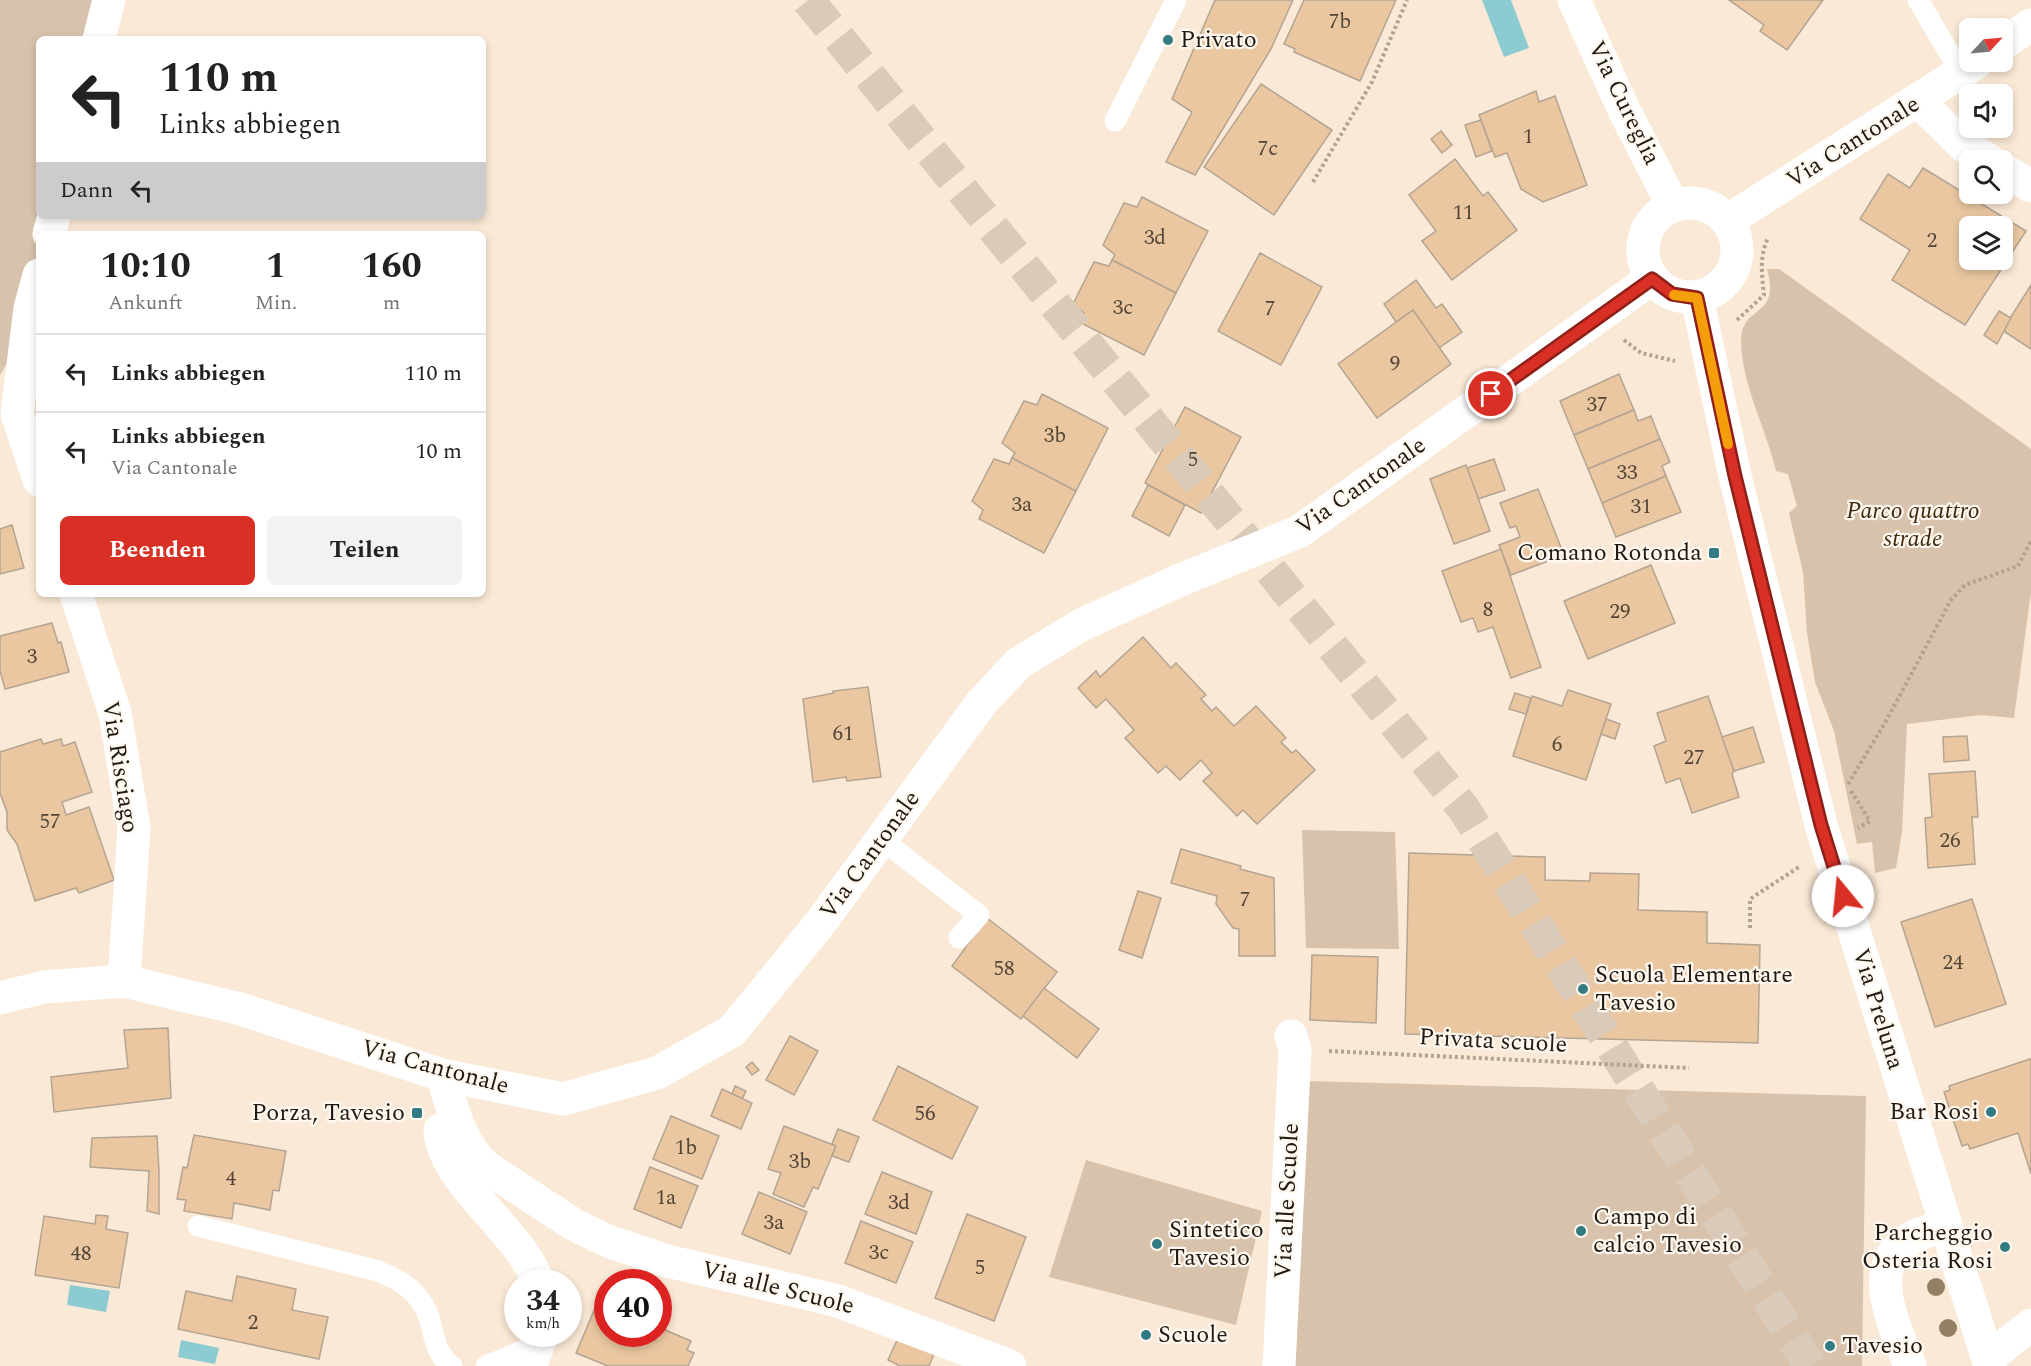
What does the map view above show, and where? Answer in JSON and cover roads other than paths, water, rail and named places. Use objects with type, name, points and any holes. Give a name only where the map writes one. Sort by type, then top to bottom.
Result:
[{"type":"street","points":[[100,36],[109,0]]},
{"type":"street","name":"Via Cureglia","points":[[1575,0],[1673,206]]},
{"type":"street","points":[[2013,37],[2031,25]]},
{"type":"street","name":"Via Cantonale","points":[[1727,221],[1962,72]]},
{"type":"street","points":[[1918,101],[1964,146],[1971,150]]},
{"type":"street","points":[[2013,175],[2031,186]]},
{"type":"street","points":[[1688,203],[1703,205],[1716,211],[1727,221],[1737,244],[1734,268],[1725,283],[1712,293],[1697,298],[1672,294],[1652,279],[1645,266],[1645,237],[1656,219],[1673,206],[1688,203]]},
{"type":"street","name":"Via Cantonale","points":[[0,998],[44,987],[124,981],[241,1009],[442,1075],[564,1099],[657,1074],[732,1031],[821,922],[982,702],[1019,663],[1081,625],[1178,581],[1300,531],[1652,279]]},
{"type":"street","points":[[36,286],[30,308],[17,414],[36,471]]},
{"type":"street","name":"Via Preluna","points":[[1697,298],[1735,476],[1814,797],[1989,1362]]},
{"type":"street","name":"Via Risciago","points":[[77,597],[115,713],[134,828],[124,981]]},
{"type":"street","name":"Via alle Scuole","points":[[1279,1366],[1293,1043]]},
{"type":"street","points":[[442,1075],[439,1107],[445,1153],[458,1173],[524,1253],[532,1269]]},
{"type":"street","name":"Via alle Scuole","points":[[442,1075],[461,1136],[474,1156],[486,1167],[573,1224],[610,1242],[668,1261],[835,1300],[1010,1366]]},
{"type":"street","points":[[1910,1366],[1891,1311],[1885,1273],[1890,1257],[1911,1237],[1945,1226]]},
{"type":"street","points":[[1989,1362],[2031,1325]]},
{"type":"lane","points":[[1115,122],[1176,0]]},
{"type":"lane","points":[[1918,0],[1959,54]]},
{"type":"lane","points":[[881,839],[979,915],[959,938]]},
{"type":"lane","points":[[198,1226],[378,1271],[393,1277],[411,1288],[419,1298],[428,1314],[442,1359],[452,1366]]},
{"type":"lane","points":[[486,1366],[536,1348]]},
{"type":"water","points":[[1482,0],[1511,0],[1529,48],[1504,57]]},
{"type":"water","points":[[70,1285],[110,1291],[106,1312],[67,1305]]},
{"type":"water","points":[[181,1340],[219,1348],[215,1364],[178,1357]]},
{"type":"tunnel","points":[[808,0],[1464,809],[1810,1366]]},
{"type":"place","name":"Privato","points":[[1168,40]]},
{"type":"place","name":"Comano Rotonda","points":[[1714,553]]},
{"type":"place","name":"Scuola Elementare Tavesio","points":[[1583,989]]},
{"type":"place","name":"Bar Rosi","points":[[1991,1112]]},
{"type":"place","name":"Porza, Tavesio","points":[[417,1113]]},
{"type":"place","name":"Campo di calcio Tavesio","points":[[1581,1231]]},
{"type":"place","name":"Sintetico Tavesio","points":[[1157,1244]]},
{"type":"place","name":"Parcheggio Osteria Rosi","points":[[2005,1247]]},
{"type":"place","name":"Scuole","points":[[1146,1335]]},
{"type":"place","name":"Tavesio","points":[[1830,1346]]},
{"type":"park label","name":"Parco quattro strade","points":[[1913,525]]}]
